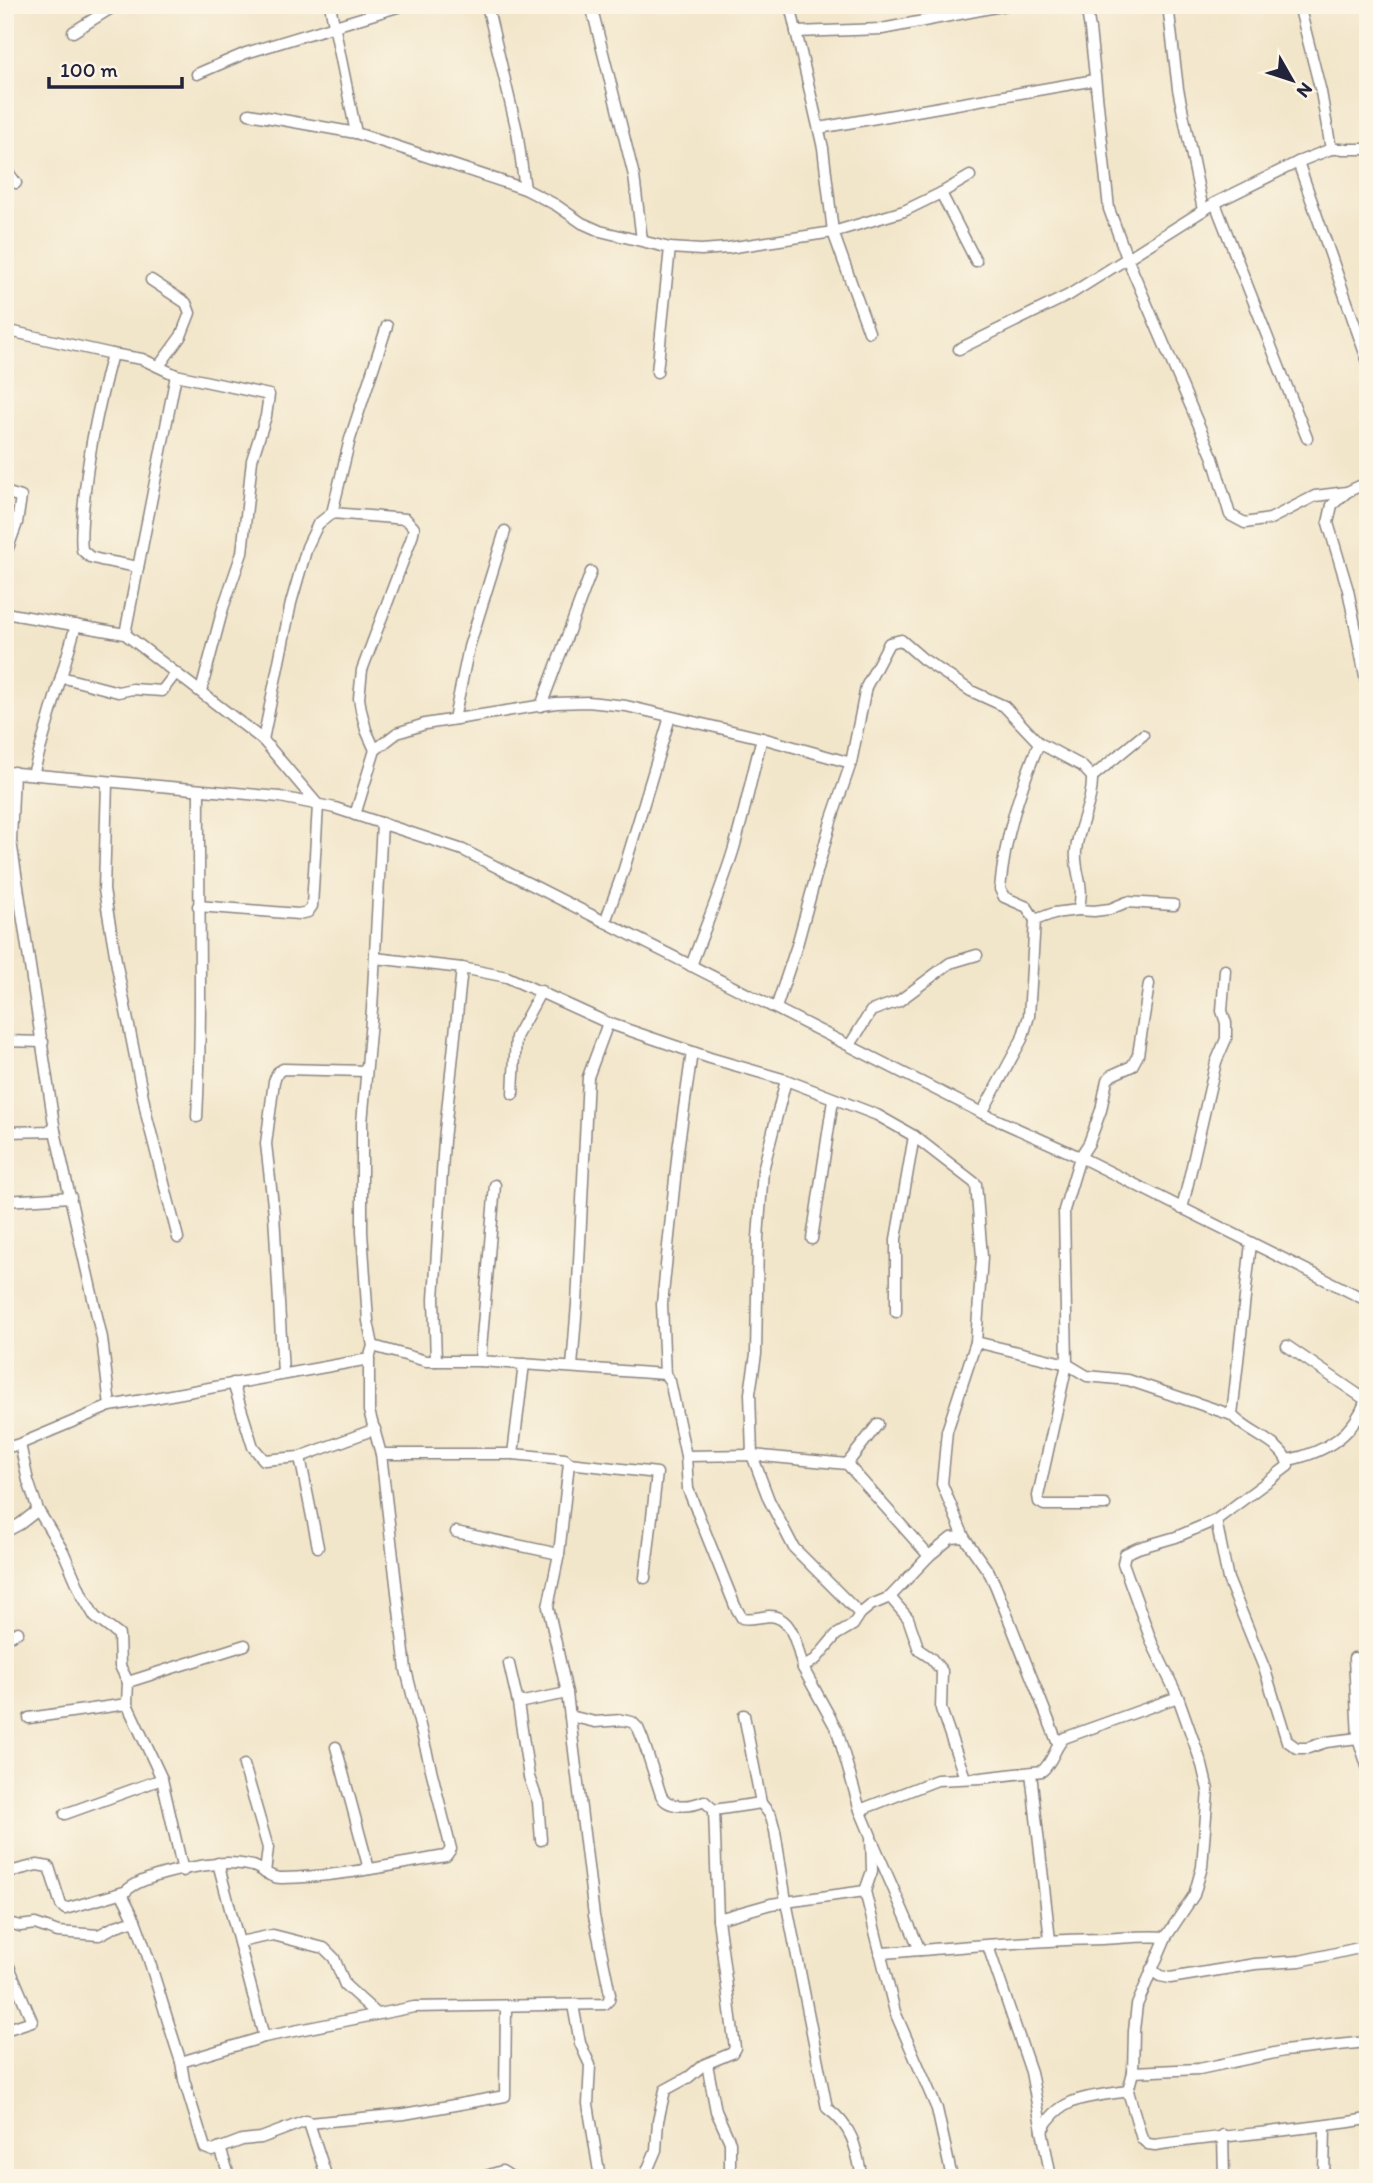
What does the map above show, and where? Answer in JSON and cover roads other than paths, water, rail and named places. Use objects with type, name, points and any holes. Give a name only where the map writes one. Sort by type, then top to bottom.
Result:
[{"type":"street","points":[[73,32],[116,5]]},
{"type":"street","points":[[330,5],[356,133]]},
{"type":"street","points":[[197,74],[246,53],[404,5]]},
{"type":"street","points":[[487,5],[517,131],[525,189]]},
{"type":"street","points":[[591,5],[631,163],[642,240]]},
{"type":"street","points":[[790,5],[818,128],[833,232],[869,332]]},
{"type":"street","points":[[796,32],[882,29],[1006,5]]},
{"type":"street","points":[[1086,5],[1109,209],[1126,258],[1213,458],[1230,515],[1245,523],[1270,519],[1315,496],[1347,492]]},
{"type":"street","points":[[1167,5],[1178,89],[1203,210]]},
{"type":"street","points":[[1298,5],[1321,92],[1331,149]]},
{"type":"street","points":[[818,128],[1095,80]]},
{"type":"street","points":[[249,114],[356,133],[525,189],[591,227],[616,236],[670,248],[728,248],[833,232],[904,211],[970,176]]},
{"type":"street","points":[[959,349],[1069,295],[1215,203],[1298,162],[1331,149],[1368,149]]},
{"type":"street","points":[[1298,162],[1368,362]]},
{"type":"street","points":[[5,168],[16,183]]},
{"type":"street","points":[[941,193],[976,261]]},
{"type":"street","points":[[1215,203],[1307,438]]},
{"type":"street","points":[[657,372],[670,248]]},
{"type":"street","points":[[151,280],[186,303],[190,313],[181,335],[159,366]]},
{"type":"street","points":[[263,740],[291,603],[307,547],[318,524],[332,513],[350,439],[387,326]]},
{"type":"street","points":[[5,330],[142,359],[176,375],[269,395],[266,416],[252,460],[242,553],[223,608],[201,691]]},
{"type":"street","points":[[112,354],[97,410],[80,537],[82,550],[90,557],[138,567]]},
{"type":"street","points":[[125,634],[176,375]]},
{"type":"street","points":[[1368,482],[1347,492],[1332,505],[1328,523],[1348,590],[1368,691]]},
{"type":"street","points":[[5,492],[21,497],[17,523],[5,556]]},
{"type":"street","points":[[332,513],[406,519],[414,528],[362,670],[359,698],[361,710],[366,730],[376,750]]},
{"type":"street","points":[[454,719],[469,647],[505,531]]},
{"type":"street","points":[[541,706],[591,572]]},
{"type":"street","points":[[5,613],[125,634],[263,740],[318,805],[312,906],[308,912],[298,914],[198,906]]},
{"type":"street","points":[[33,774],[76,625]]},
{"type":"street","points":[[776,1008],[851,762],[866,687],[889,643],[894,640],[901,640],[923,659],[971,691],[1004,706],[1039,743],[1082,766],[1092,777],[1093,792],[1076,853],[1082,896],[1078,910]]},
{"type":"street","points":[[61,677],[118,692],[132,689],[162,691],[175,674]]},
{"type":"street","points":[[355,814],[376,750],[397,733],[454,719],[541,706],[588,702],[625,706],[851,762]]},
{"type":"street","points":[[605,922],[670,717]]},
{"type":"street","points":[[1092,777],[1143,735]]},
{"type":"street","points":[[691,966],[733,851],[762,738]]},
{"type":"street","points":[[982,1113],[1021,1039],[1029,1016],[1035,920],[1027,907],[1003,897],[1000,889],[1009,828],[1018,796],[1039,743]]},
{"type":"street","points":[[110,1406],[102,1338],[55,1131],[11,841],[10,772],[280,797],[355,814],[463,850],[982,1113],[1080,1157],[1368,1301]]},
{"type":"street","points":[[107,782],[104,890],[141,1090],[178,1238]]},
{"type":"street","points":[[197,1117],[201,1049],[198,906],[200,791]]},
{"type":"street","points":[[5,1873],[37,1865],[49,1867],[61,1905],[65,1909],[124,1892],[128,1887],[150,1878],[218,1863],[255,1867],[278,1879],[369,1869],[446,1856],[451,1849],[406,1670],[381,1454],[369,1411],[369,1359],[373,1346],[368,1321],[362,1232],[362,1123],[382,823]]},
{"type":"street","points":[[1035,920],[1054,912],[1094,911],[1127,902],[1174,905]]},
{"type":"street","points":[[850,1045],[871,1012],[879,1006],[899,1001],[950,963],[977,956]]},
{"type":"street","points":[[375,958],[462,968],[507,977],[608,1023],[786,1080],[877,1115],[914,1136],[976,1184],[982,1257],[976,1342],[947,1431],[942,1484],[964,1537],[990,1574],[1058,1744]]},
{"type":"street","points":[[436,1361],[434,1299],[444,1140],[462,968]]},
{"type":"street","points":[[1182,1209],[1216,1062],[1226,1039],[1226,1023],[1222,1011],[1225,970]]},
{"type":"street","points":[[1105,1505],[1044,1505],[1039,1502],[1038,1496],[1067,1364],[1064,1210],[1080,1157],[1089,1143],[1101,1110],[1107,1080],[1132,1066],[1138,1055],[1149,985]]},
{"type":"street","points":[[513,1094],[516,1037],[541,991]]},
{"type":"street","points":[[572,1367],[588,1077],[608,1023]]},
{"type":"street","points":[[5,1041],[43,1042]]},
{"type":"street","points":[[692,1052],[678,1150],[662,1304],[665,1374],[670,1381],[686,1457],[688,1489],[742,1618],[750,1620],[771,1616],[783,1619],[790,1626],[803,1668],[837,1730],[860,1810],[920,1950]]},
{"type":"street","points":[[283,1373],[274,1214],[266,1144],[274,1081],[278,1072],[283,1069],[366,1071]]},
{"type":"street","points":[[786,1080],[763,1170],[758,1238],[756,1354],[750,1402],[752,1455],[769,1500],[794,1548],[860,1614]]},
{"type":"street","points":[[812,1238],[833,1100]]},
{"type":"street","points":[[5,1132],[55,1131]]},
{"type":"street","points":[[897,1312],[896,1239],[914,1136]]},
{"type":"street","points":[[480,1362],[495,1185]]},
{"type":"street","points":[[5,1201],[71,1197]]},
{"type":"street","points":[[1232,1415],[1251,1243]]},
{"type":"street","points":[[976,1342],[1067,1364],[1087,1376],[1128,1380],[1232,1415],[1238,1423],[1283,1452],[1288,1460],[1284,1471],[1216,1520],[1125,1554],[1123,1563],[1152,1643],[1178,1697],[1208,1790],[1202,1867],[1194,1895],[1166,1937],[1137,2005],[1133,2030],[1133,2072],[1128,2091],[1142,2139],[1155,2145],[1368,2119]]},
{"type":"street","points":[[373,1346],[426,1361],[524,1364],[665,1374]]},
{"type":"street","points":[[1287,1346],[1366,1400],[1345,1436],[1304,1457],[1288,1460]]},
{"type":"street","points":[[5,1448],[110,1406],[369,1359]]},
{"type":"street","points":[[513,1454],[524,1364]]},
{"type":"street","points":[[233,1383],[253,1447],[264,1460],[300,1457],[375,1429]]},
{"type":"street","points":[[847,1464],[877,1424]]},
{"type":"street","points":[[20,1444],[38,1510],[64,1551],[71,1574],[95,1617],[119,1635],[120,1666],[128,1682],[127,1704],[162,1779],[183,1871]]},
{"type":"street","points":[[381,1454],[513,1454],[657,1473],[645,1578]]},
{"type":"street","points":[[686,1457],[752,1455],[847,1464],[929,1556]]},
{"type":"street","points":[[300,1457],[318,1547]]},
{"type":"street","points":[[181,2062],[264,2037],[414,2007],[604,2004],[609,2000],[594,1916],[567,1693],[548,1607],[559,1554],[569,1463]]},
{"type":"street","points":[[5,1532],[38,1510]]},
{"type":"street","points":[[1216,1520],[1228,1579],[1265,1670],[1287,1741],[1297,1748],[1308,1748],[1326,1742],[1359,1738]]},
{"type":"street","points":[[456,1532],[559,1554]]},
{"type":"street","points":[[803,1668],[816,1659],[836,1635],[853,1625],[860,1614],[871,1605],[890,1597],[929,1556],[951,1538],[964,1537]]},
{"type":"street","points":[[890,1597],[908,1618],[919,1650],[931,1658],[942,1671],[942,1709],[965,1778]]},
{"type":"street","points":[[5,1638],[18,1632]]},
{"type":"street","points":[[128,1682],[244,1645]]},
{"type":"street","points":[[1353,1658],[1359,1738],[1368,1769]]},
{"type":"street","points":[[509,1664],[529,1777],[538,1802],[541,1840]]},
{"type":"street","points":[[518,1703],[567,1693]]},
{"type":"street","points":[[860,1810],[937,1780],[1042,1771],[1049,1765],[1058,1744],[1064,1738],[1178,1697]]},
{"type":"street","points":[[29,1718],[127,1704]]},
{"type":"street","points":[[744,1715],[761,1803],[771,1816],[775,1830],[786,1901],[827,2108],[841,2118],[855,2145],[862,2178]]},
{"type":"street","points":[[570,1716],[595,1722],[632,1722],[643,1740],[664,1801],[669,1804],[695,1805],[704,1801],[714,1810],[719,1919],[736,2040],[732,2053],[707,2064],[665,2090],[658,2121],[656,2150],[644,2178]]},
{"type":"street","points":[[336,1748],[369,1869]]},
{"type":"street","points":[[244,1765],[268,1848],[265,1873]]},
{"type":"street","points":[[1031,1773],[1050,1940]]},
{"type":"street","points":[[65,1814],[162,1779]]},
{"type":"street","points":[[714,1810],[761,1803]]},
{"type":"street","points":[[871,1836],[872,1871],[865,1891],[895,2012],[937,2109],[952,2178]]},
{"type":"street","points":[[218,1863],[264,2037]]},
{"type":"street","points":[[719,1919],[786,1901],[865,1891]]},
{"type":"street","points":[[124,1892],[123,1896],[135,1920],[181,2062],[205,2148],[213,2151],[242,2140],[270,2135],[302,2121],[309,2123],[404,2114],[505,2096],[506,2006]]},
{"type":"street","points":[[5,1922],[20,1926],[36,1924],[58,1932],[99,1935],[135,1920]]},
{"type":"street","points":[[240,1942],[273,1935],[324,1948],[334,1958],[345,1985],[376,2013]]},
{"type":"street","points":[[880,1953],[1050,1940],[1140,1935],[1166,1937]]},
{"type":"street","points":[[988,1946],[1031,2073],[1051,2178]]},
{"type":"street","points":[[1151,1969],[1170,1979],[1255,1964],[1300,1961],[1368,1946]]},
{"type":"street","points":[[5,1956],[32,2021],[5,2030]]},
{"type":"street","points":[[573,2005],[580,2043],[590,2065],[588,2104],[600,2178]]},
{"type":"street","points":[[1133,2072],[1199,2069],[1284,2051],[1366,2042]]},
{"type":"street","points":[[707,2064],[716,2111],[730,2142],[730,2178]]},
{"type":"street","points":[[1042,2132],[1048,2119],[1058,2108],[1074,2100],[1128,2091]]},
{"type":"street","points":[[309,2123],[327,2178]]},
{"type":"street","points":[[1324,2178],[1325,2126]]},
{"type":"street","points":[[1223,2135],[1224,2178]]},
{"type":"street","points":[[220,2148],[230,2178]]},
{"type":"street","points":[[480,2178],[502,2171],[513,2178]]}]
